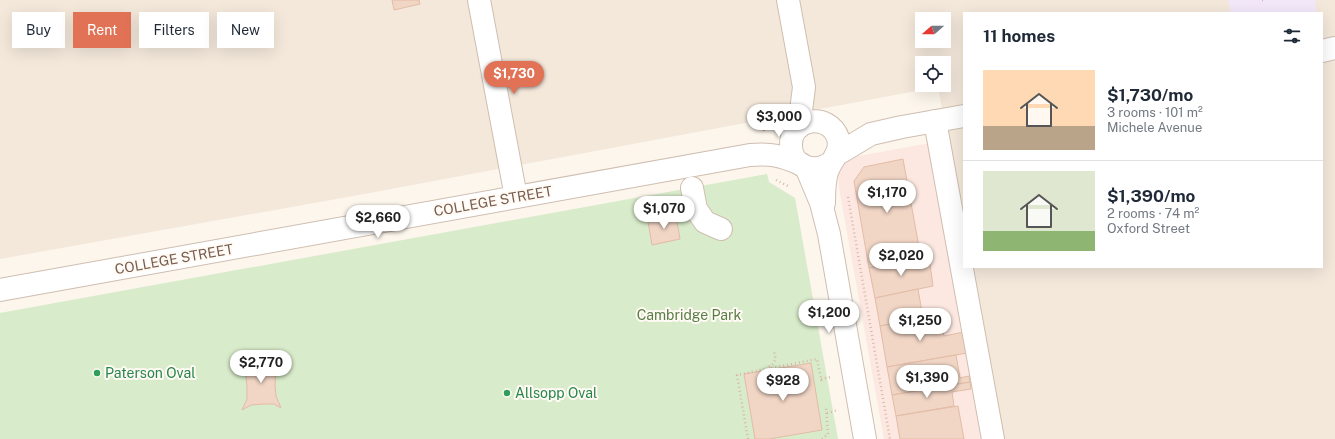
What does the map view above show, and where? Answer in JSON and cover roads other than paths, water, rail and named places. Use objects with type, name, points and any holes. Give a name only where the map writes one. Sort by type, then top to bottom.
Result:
[{"type":"street","points":[[479,0],[516,197]]},
{"type":"street","points":[[788,0],[804,87],[797,129],[792,138],[791,145],[796,159],[811,176],[826,222],[866,439]]},
{"type":"street","points":[[1323,51],[1335,48]]},
{"type":"street","points":[[802,72],[815,107],[838,139],[839,148],[827,173],[825,185],[824,202],[826,222]]},
{"type":"street","points":[[797,129],[811,121],[847,131],[872,134],[963,116]]},
{"type":"street","points":[[935,121],[993,439]]},
{"type":"street","name":"COLLEGE STREET","points":[[750,155],[767,148],[797,129]]},
{"type":"street","points":[[803,166],[813,169],[820,168],[872,134]]},
{"type":"street","name":"COLLEGE STREET","points":[[0,290],[750,155],[769,154],[782,156],[803,166]]},
{"type":"street","points":[[692,188],[696,209],[705,222],[721,229]]},
{"type":"place","name":"Paterson Oval","points":[[97,373]]},
{"type":"place","name":"Allsopp Oval","points":[[507,393]]},
{"type":"park label","name":"Cambridge Park","points":[[689,315]]}]
